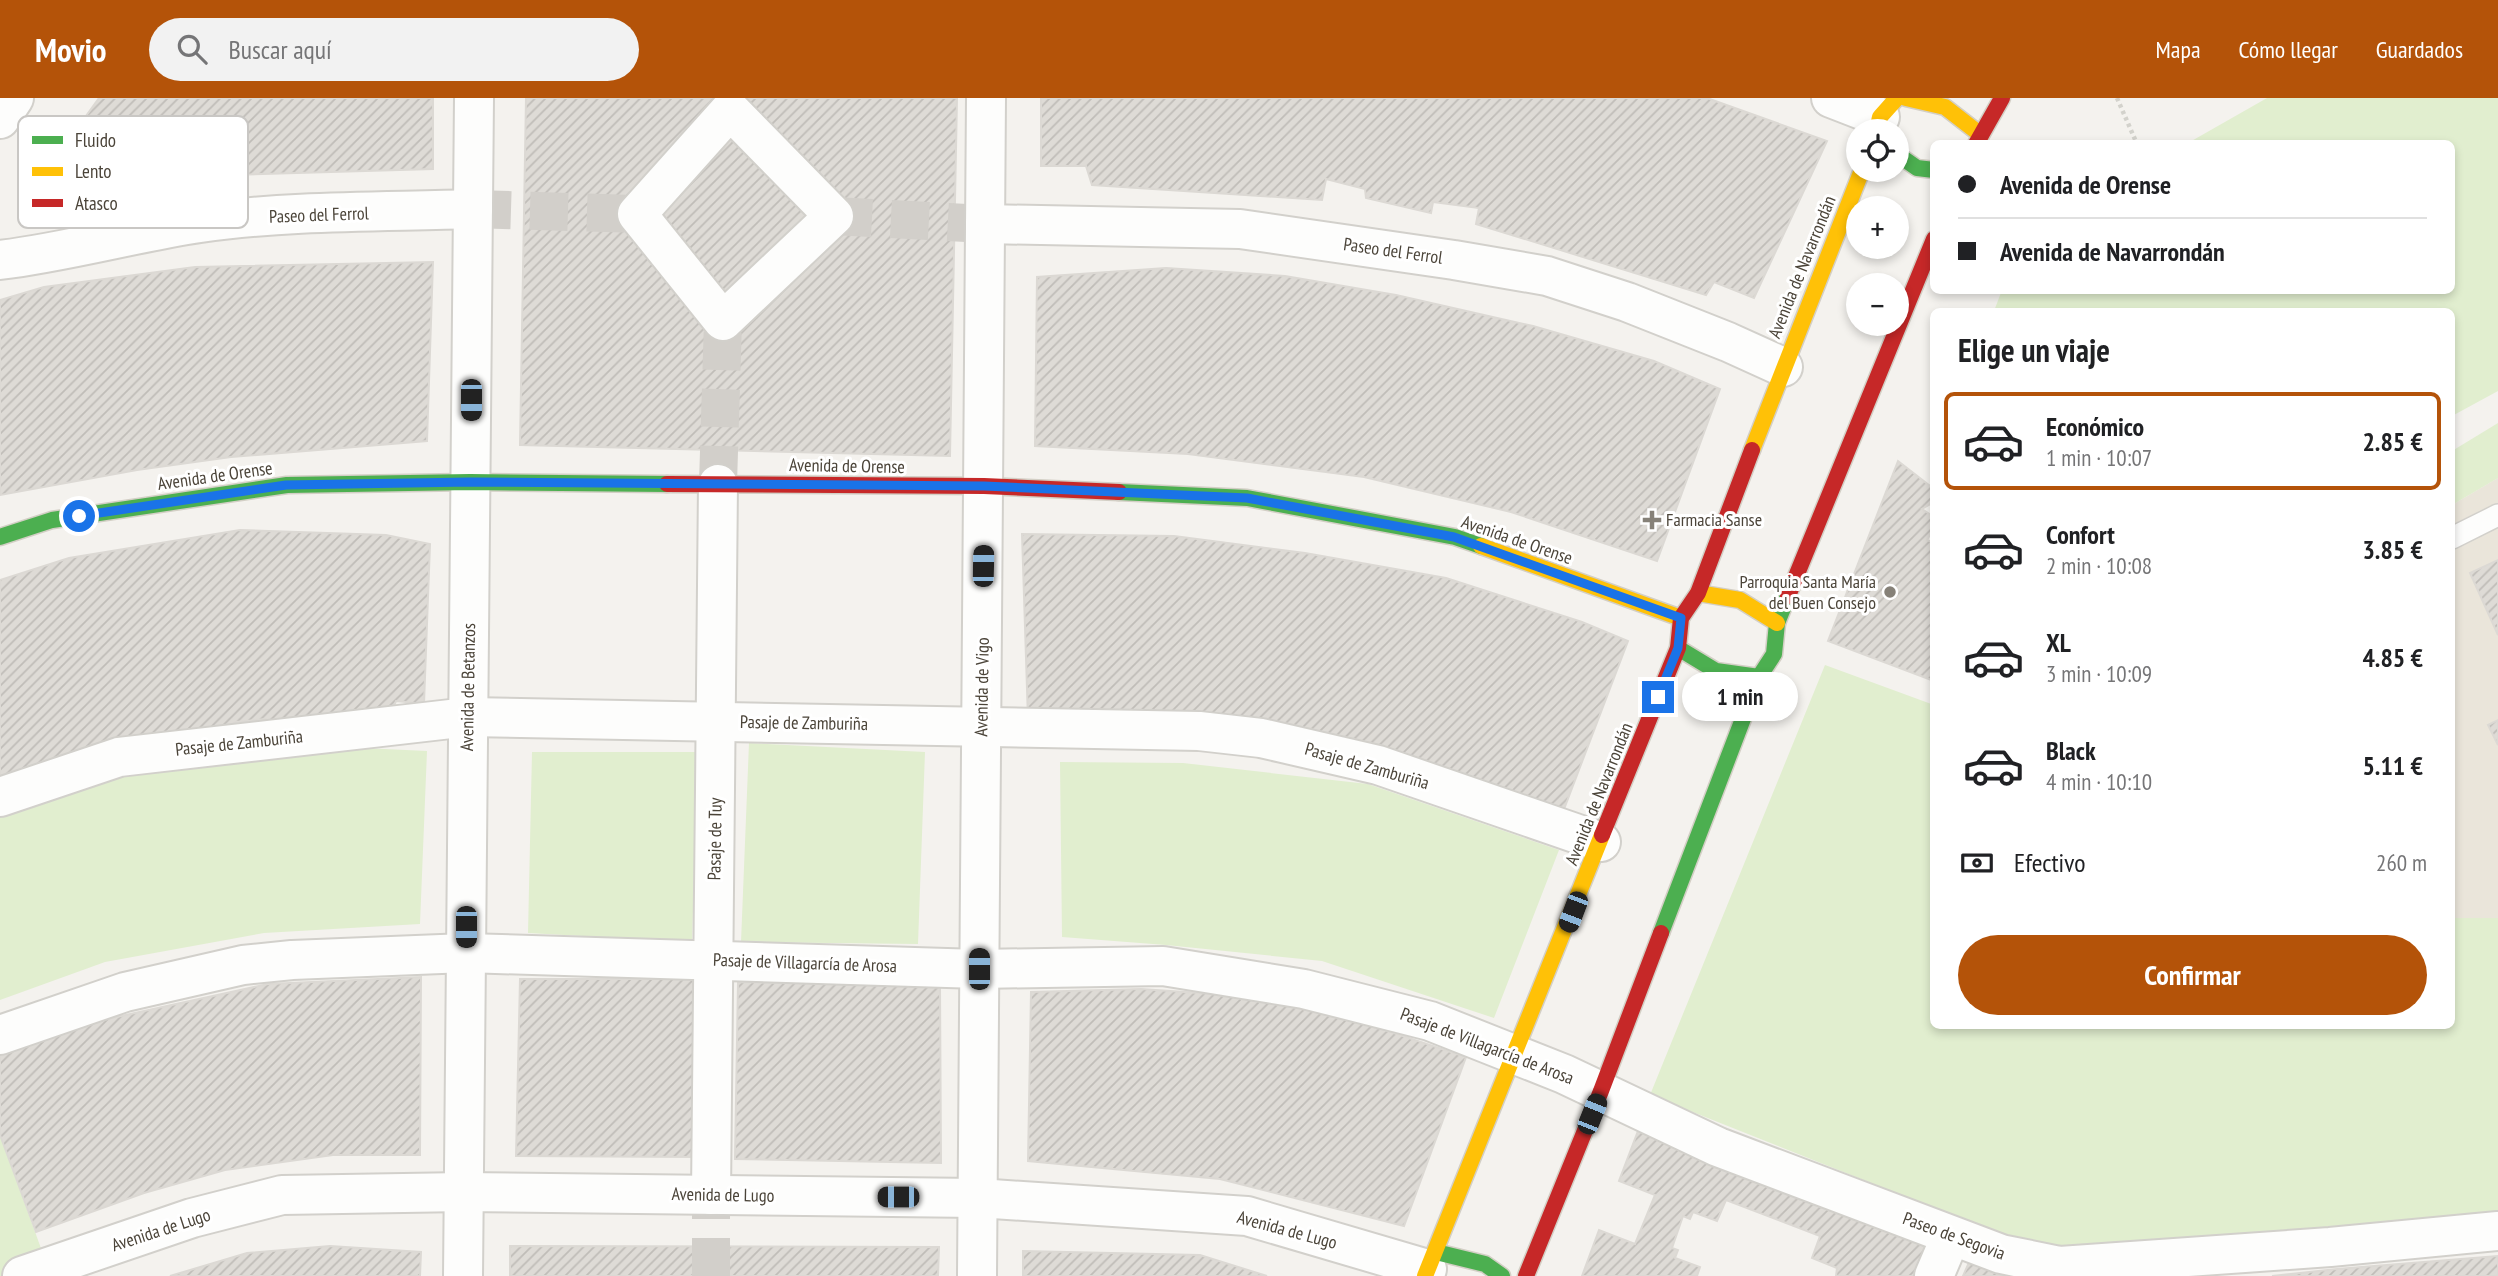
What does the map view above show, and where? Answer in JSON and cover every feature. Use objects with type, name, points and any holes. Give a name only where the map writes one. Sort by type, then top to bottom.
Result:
[{"type":"street","points":[[0,119],[13,98]]},
{"type":"street","name":"Avenida de Betanzos","points":[[463,1276],[474,98]]},
{"type":"street","name":"Avenida de Vigo","points":[[976,1276],[986,98]]},
{"type":"street","points":[[1831,98],[1890,111],[1945,107],[1978,139],[2002,98]]},
{"type":"street","points":[[730,110],[834,216],[723,321],[637,214],[730,110]]},
{"type":"street","points":[[1909,162],[1917,168],[1930,170]]},
{"type":"street","name":"Avenida de Navarrondán","points":[[1429,1266],[1678,648],[1681,618],[1698,593],[1783,367],[1857,182]]},
{"type":"street","name":"Paseo del Ferrol","points":[[248,219],[473,209]]},
{"type":"street","name":"Paseo del Ferrol","points":[[985,224],[1240,229],[1481,264],[1547,276],[1627,302],[1783,367]]},
{"type":"street","name":"Paseo del Ferrol","points":[[0,260],[41,255],[173,228]]},
{"type":"street","points":[[1527,1276],[1601,1091],[1759,677],[1774,654],[1777,624],[1930,249]]},
{"type":"street","name":"Avenida de Orense","points":[[0,537],[52,520],[286,485],[470,482],[984,486],[1247,498],[1454,537],[1681,618]]},
{"type":"street","name":"Pasaje de Tuy","points":[[711,1195],[718,484]]},
{"type":"street","points":[[1698,593],[1740,600],[1777,624]]},
{"type":"street","points":[[1678,648],[1716,671],[1759,677]]},
{"type":"street","name":"Pasaje de Zamburiña","points":[[0,797],[119,757],[468,717],[1199,731],[1261,738],[1378,765],[1601,842]]},
{"type":"street","name":"Pasaje de Villagarcía de Arosa","points":[[0,1035],[125,992],[243,965],[292,960],[466,953],[979,969],[1163,966],[1290,986],[1430,1021],[1601,1091]]},
{"type":"street","name":"Paseo de Segovia","points":[[1601,1091],[1718,1147],[1951,1236],[2001,1254],[2060,1266],[2225,1255],[2498,1231]]},
{"type":"street","name":"Avenida de Lugo","points":[[22,1276],[192,1218],[282,1195],[464,1192],[978,1198],[1247,1216],[1429,1266]]},
{"type":"street","points":[[1934,1276],[1951,1236]]},
{"type":"street","points":[[1429,1266],[1485,1264],[1502,1276]]},
{"type":"lane","points":[[2455,536],[2498,514]]},
{"type":"path","points":[[2117,98],[2135,140]]},
{"type":"shaded area","points":[[2498,478],[2498,918],[2455,918],[2455,503]]},
{"type":"green space","points":[[2267,98],[2498,98],[2498,391],[2455,414],[2455,308],[1995,308],[2000,294],[2455,294],[2455,140],[2193,140]]},
{"type":"green space","points":[[2498,423],[2498,478],[2455,503],[2455,449]]},
{"type":"green space","points":[[1825,665],[1930,704],[1930,1029],[2455,1029],[2455,918],[2498,918],[2498,1216],[2042,1251],[1650,1095]]},
{"type":"green space","points":[[749,743],[925,752],[918,944],[741,942]]},
{"type":"green space","points":[[363,748],[427,751],[420,924],[264,933],[105,962],[0,1000],[0,807],[50,789],[249,756]]},
{"type":"green space","points":[[532,752],[698,752],[692,942],[528,933]]},
{"type":"green space","points":[[1060,762],[1183,763],[1368,784],[1559,850],[1494,1018],[1322,961],[1062,937]]},
{"type":"green space","points":[[0,1135],[51,1276],[0,1276]]},
{"type":"building","points":[[99,98],[433,98],[433,169],[248,175],[248,116],[86,116]]},
{"type":"building","points":[[526,98],[957,98],[950,456],[520,445]]},
{"type":"building","points":[[1041,98],[1707,98],[1827,141],[1754,298],[1714,282],[1706,295],[1476,224],[1479,208],[1433,202],[1431,213],[1366,198],[1365,189],[1326,179],[1322,200],[1092,185],[1086,166],[1041,166]]},
{"type":"building","points":[[433,262],[427,441],[231,457],[137,470],[0,495],[0,300],[44,287],[195,267]]},
{"type":"building","points":[[1166,268],[1285,276],[1396,295],[1533,326],[1654,361],[1720,389],[1657,561],[1511,512],[1364,477],[1188,454],[1035,446],[1037,277]]},
{"type":"building","name":"Parroquia Santa María del Buen Consejo","points":[[1898,461],[1930,486],[1930,504],[1922,509],[1930,514],[1930,535],[1927,540],[1930,541],[1930,679],[1828,641]]},
{"type":"building","points":[[240,530],[386,535],[430,544],[424,704],[396,701],[391,713],[279,724],[265,719],[236,722],[215,733],[23,775],[0,775],[0,580],[69,558]]},
{"type":"building","points":[[1022,534],[1174,536],[1305,553],[1446,578],[1582,622],[1628,641],[1561,817],[1165,722],[1028,720]]},
{"type":"building","points":[[2498,560],[2498,635],[2470,573]]},
{"type":"building","points":[[2498,720],[2498,745],[2488,725]]},
{"type":"building","points":[[421,977],[420,1155],[333,1155],[225,1170],[144,1193],[36,1232],[0,1135],[0,1056],[89,1023],[268,984]]},
{"type":"building","points":[[520,979],[702,979],[697,1157],[516,1156]]},
{"type":"building","points":[[738,982],[940,986],[941,1163],[735,1159]]},
{"type":"building","points":[[1141,989],[1244,996],[1361,1022],[1466,1057],[1404,1226],[1220,1179],[1028,1161],[1031,992]]},
{"type":"building","points":[[1641,1123],[1935,1237],[1920,1276],[1836,1276],[1837,1268],[1812,1258],[1820,1236],[1726,1200],[1717,1221],[1693,1212],[1690,1219],[1683,1216],[1672,1248],[1678,1250],[1675,1258],[1700,1267],[1697,1276],[1582,1276],[1599,1230],[1635,1244],[1655,1195],[1619,1181]]},
{"type":"building","points":[[330,1246],[421,1252],[420,1276],[170,1276],[247,1253]]},
{"type":"building","points":[[510,1246],[939,1247],[938,1276],[510,1276]]},
{"type":"building","points":[[1023,1251],[1200,1255],[1267,1276],[1023,1276]]},
{"type":"building","points":[[2498,1256],[2498,1276],[2272,1276],[2337,1269]]},
{"type":"building","points":[[1970,1260],[2017,1276],[1963,1276]]},
{"type":"tunnel","points":[[473,209],[637,214]]},
{"type":"tunnel","points":[[834,216],[985,224]]},
{"type":"tunnel","points":[[718,484],[723,321]]},
{"type":"tunnel","points":[[711,1195],[711,1276]]},
{"type":"traffic: fast","points":[[1909,162],[1917,168],[1930,170]]},
{"type":"traffic: fast","points":[[0,537],[52,520],[287,485],[470,482],[667,484]]},
{"type":"traffic: fast","points":[[1119,492],[1247,498],[1455,537],[1481,546]]},
{"type":"traffic: fast","points":[[1661,933],[1759,677],[1774,654],[1777,623],[1788,596]]},
{"type":"traffic: fast","points":[[1678,648],[1716,671],[1759,677]]},
{"type":"traffic: fast","points":[[1436,1252],[1485,1264],[1502,1276]]},
{"type":"traffic: slow","points":[[1880,119],[1897,98]]},
{"type":"traffic: slow","points":[[1906,98],[1945,107],[1981,135]]},
{"type":"traffic: slow","points":[[1752,450],[1857,182]]},
{"type":"traffic: slow","points":[[1481,546],[1681,618]]},
{"type":"traffic: slow","points":[[1698,593],[1740,600],[1777,623]]},
{"type":"traffic: slow","points":[[1425,1276],[1602,835]]},
{"type":"traffic: jam","points":[[1978,140],[2002,98]]},
{"type":"traffic: jam","points":[[1788,596],[1930,249]]},
{"type":"traffic: jam","points":[[1602,835],[1678,648],[1681,618],[1698,593],[1752,450]]},
{"type":"traffic: jam","points":[[667,484],[984,486],[1119,492]]},
{"type":"traffic: jam","points":[[1526,1276],[1661,933]]},
{"type":"place","name":"Farmacia Sanse","points":[[1652,520]]},
{"type":"place","name":"Parroquia Santa María del Buen Consejo","points":[[1890,592]]},
{"type":"route","points":[[79,516],[286,485],[470,482],[984,486],[1247,498],[1454,537],[1681,618],[1678,648],[1658,697]]}]
